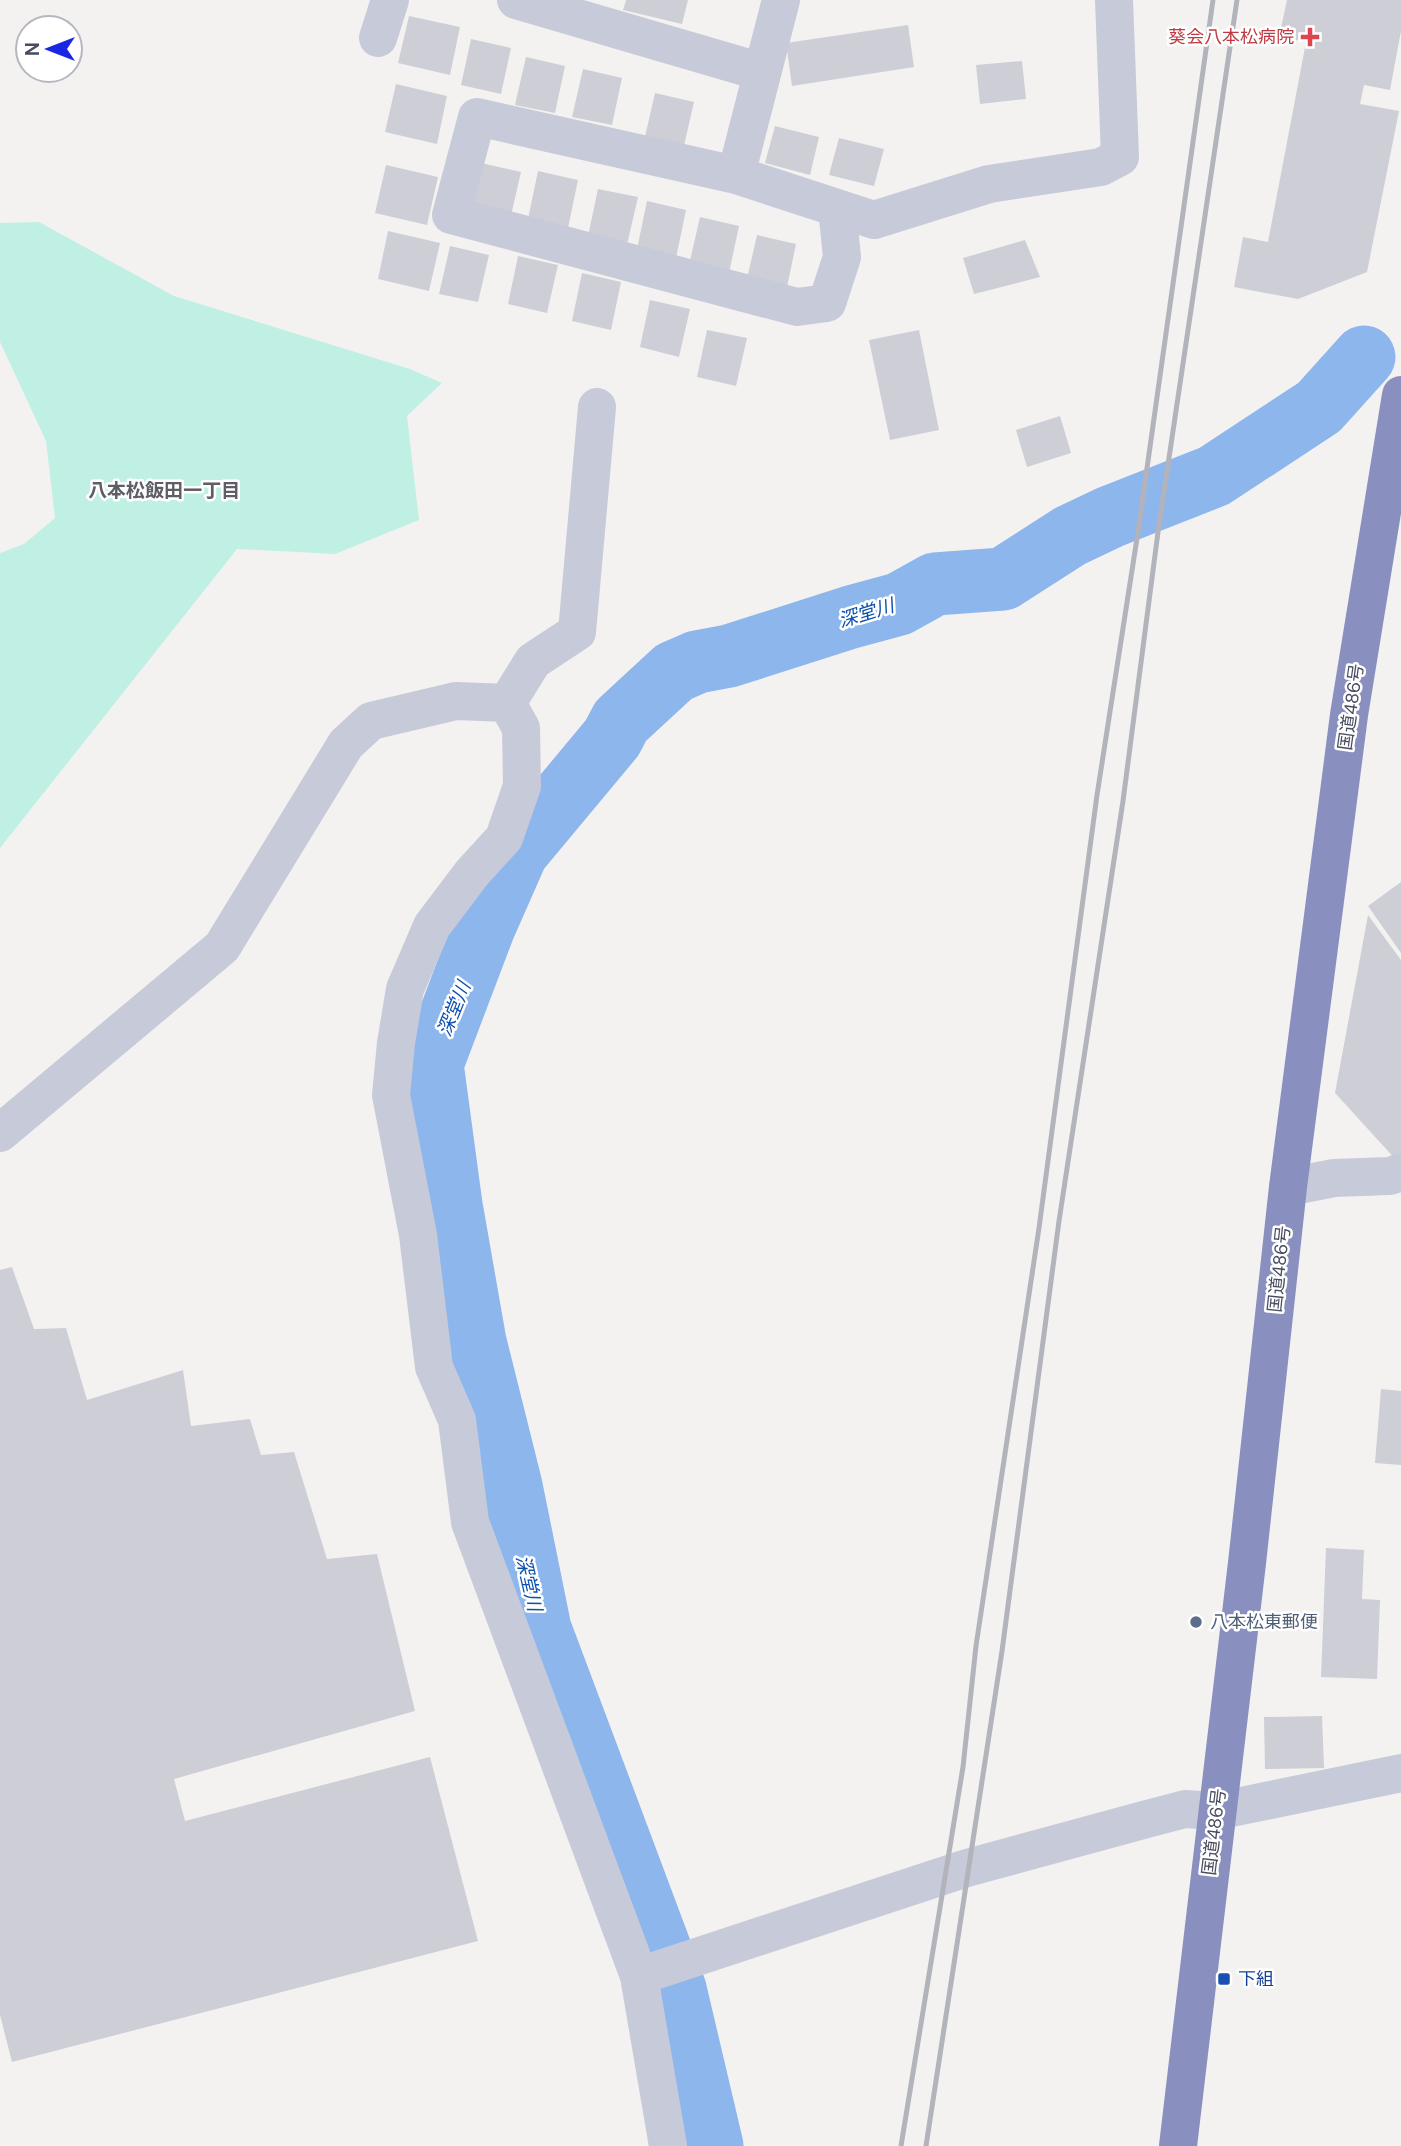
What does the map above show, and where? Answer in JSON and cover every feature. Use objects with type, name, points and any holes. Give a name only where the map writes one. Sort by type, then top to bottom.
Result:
[{"type":"highway","name":"国道486号","points":[[1178,2146],[1288,1187],[1349,715],[1401,395]]},
{"type":"street","points":[[378,38],[390,0]]},
{"type":"street","points":[[516,0],[762,72]]},
{"type":"street","points":[[736,175],[781,0]]},
{"type":"street","points":[[837,208],[842,257],[827,303],[797,307],[451,215],[477,117],[736,175],[874,220],[989,184],[1101,167],[1120,157],[1114,0]]},
{"type":"street","points":[[507,703],[533,661],[577,632],[597,407]]},
{"type":"street","points":[[0,1133],[222,947],[346,744],[371,721],[456,701],[507,703]]},
{"type":"street","points":[[507,703],[521,728],[522,786],[504,838],[472,873],[432,926],[405,989],[391,1095],[418,1235],[434,1367],[457,1420],[461,1468],[470,1522],[655,1971],[668,2146]]},
{"type":"street","points":[[1288,1187],[1334,1178],[1390,1176],[1401,1172]]},
{"type":"street","points":[[655,1971],[967,1868],[1185,1809],[1217,1811],[1401,1773]]},
{"type":"green space","points":[[39,222],[174,296],[410,369],[442,383],[407,416],[419,520],[335,554],[237,549],[0,848],[0,553],[24,544],[55,518],[46,441],[0,342],[0,223]]},
{"type":"building","points":[[626,0],[688,0],[682,24],[623,10]]},
{"type":"building","points":[[1287,0],[1401,0],[1401,31],[1390,90],[1364,85],[1360,104],[1399,111],[1367,272],[1298,299],[1234,287],[1243,237],[1268,242],[1306,42],[1279,37]]},
{"type":"building","points":[[409,16],[460,27],[450,75],[398,63]]},
{"type":"building","points":[[908,25],[914,67],[792,86],[786,43]]},
{"type":"building","points":[[471,39],[511,48],[501,94],[461,85]]},
{"type":"building","points":[[526,57],[565,66],[555,113],[515,105]]},
{"type":"building","points":[[1022,61],[1026,99],[980,104],[976,65]]},
{"type":"building","points":[[583,69],[622,78],[612,125],[572,117]]},
{"type":"building","points":[[396,84],[447,96],[437,144],[385,132]]},
{"type":"building","points":[[655,93],[694,102],[683,150],[644,141]]},
{"type":"building","points":[[775,126],[819,137],[810,175],[765,163]]},
{"type":"building","points":[[839,138],[884,149],[874,186],[829,175]]},
{"type":"building","points":[[481,163],[521,172],[510,220],[471,210]]},
{"type":"building","points":[[386,165],[438,177],[427,225],[375,213]]},
{"type":"building","points":[[538,171],[578,180],[568,228],[528,219]]},
{"type":"building","points":[[598,189],[638,197],[627,245],[588,236]]},
{"type":"building","points":[[647,201],[686,210],[676,258],[637,249]]},
{"type":"building","points":[[700,217],[739,226],[729,273],[689,265]]},
{"type":"building","points":[[388,231],[440,243],[429,291],[378,279]]},
{"type":"building","points":[[757,235],[796,244],[786,292],[746,283]]},
{"type":"building","points":[[1025,240],[1040,277],[974,294],[963,258]]},
{"type":"building","points":[[450,246],[489,255],[478,302],[439,294]]},
{"type":"building","points":[[518,256],[558,265],[547,313],[508,304]]},
{"type":"building","points":[[582,273],[621,282],[611,330],[572,321]]},
{"type":"building","points":[[650,300],[690,309],[679,357],[640,347]]},
{"type":"building","points":[[707,330],[747,338],[736,386],[697,377]]},
{"type":"building","points":[[919,330],[939,430],[890,440],[869,340]]},
{"type":"building","points":[[1060,416],[1071,453],[1027,467],[1016,430]]},
{"type":"building","points":[[1401,882],[1401,953],[1368,906]]},
{"type":"building","points":[[1368,915],[1401,960],[1401,1160],[1398,1162],[1335,1093]]},
{"type":"building","points":[[12,1267],[34,1329],[66,1328],[87,1400],[183,1370],[191,1426],[250,1419],[261,1455],[294,1452],[327,1559],[377,1554],[415,1711],[174,1779],[185,1821],[430,1757],[478,1941],[12,2062],[0,2015],[0,1270]]},
{"type":"building","points":[[1381,1389],[1401,1391],[1401,1465],[1375,1463]]},
{"type":"building","points":[[1326,1548],[1364,1550],[1362,1599],[1380,1600],[1377,1679],[1321,1677]]},
{"type":"building","points":[[1322,1716],[1324,1768],[1265,1769],[1264,1717]]},
{"type":"waterway","name":"深堂川","points":[[712,2146],[675,1989],[540,1629],[511,1486],[475,1342],[451,1205],[432,1064],[484,927],[517,852],[612,738],[621,721],[674,672],[697,662],[729,656],[899,604],[935,584],[1003,579],[1070,536],[1110,517],[1214,476],[1319,407],[1364,357]]},
{"type":"railway","points":[[901,2146],[963,1767],[976,1646],[1039,1228],[1097,795],[1138,532],[1213,0]]},
{"type":"railway","points":[[926,2146],[1002,1651],[1059,1221],[1123,801],[1158,532],[1237,0]]},
{"type":"place","name":"葵会八本松病院","points":[[1310,37]]},
{"type":"place","name":"八本松東郵便","points":[[1196,1622]]},
{"type":"place","name":"下組","points":[[1224,1979]]},
{"type":"district","name":"八本松飯田一丁目","points":[[164,490]]}]
